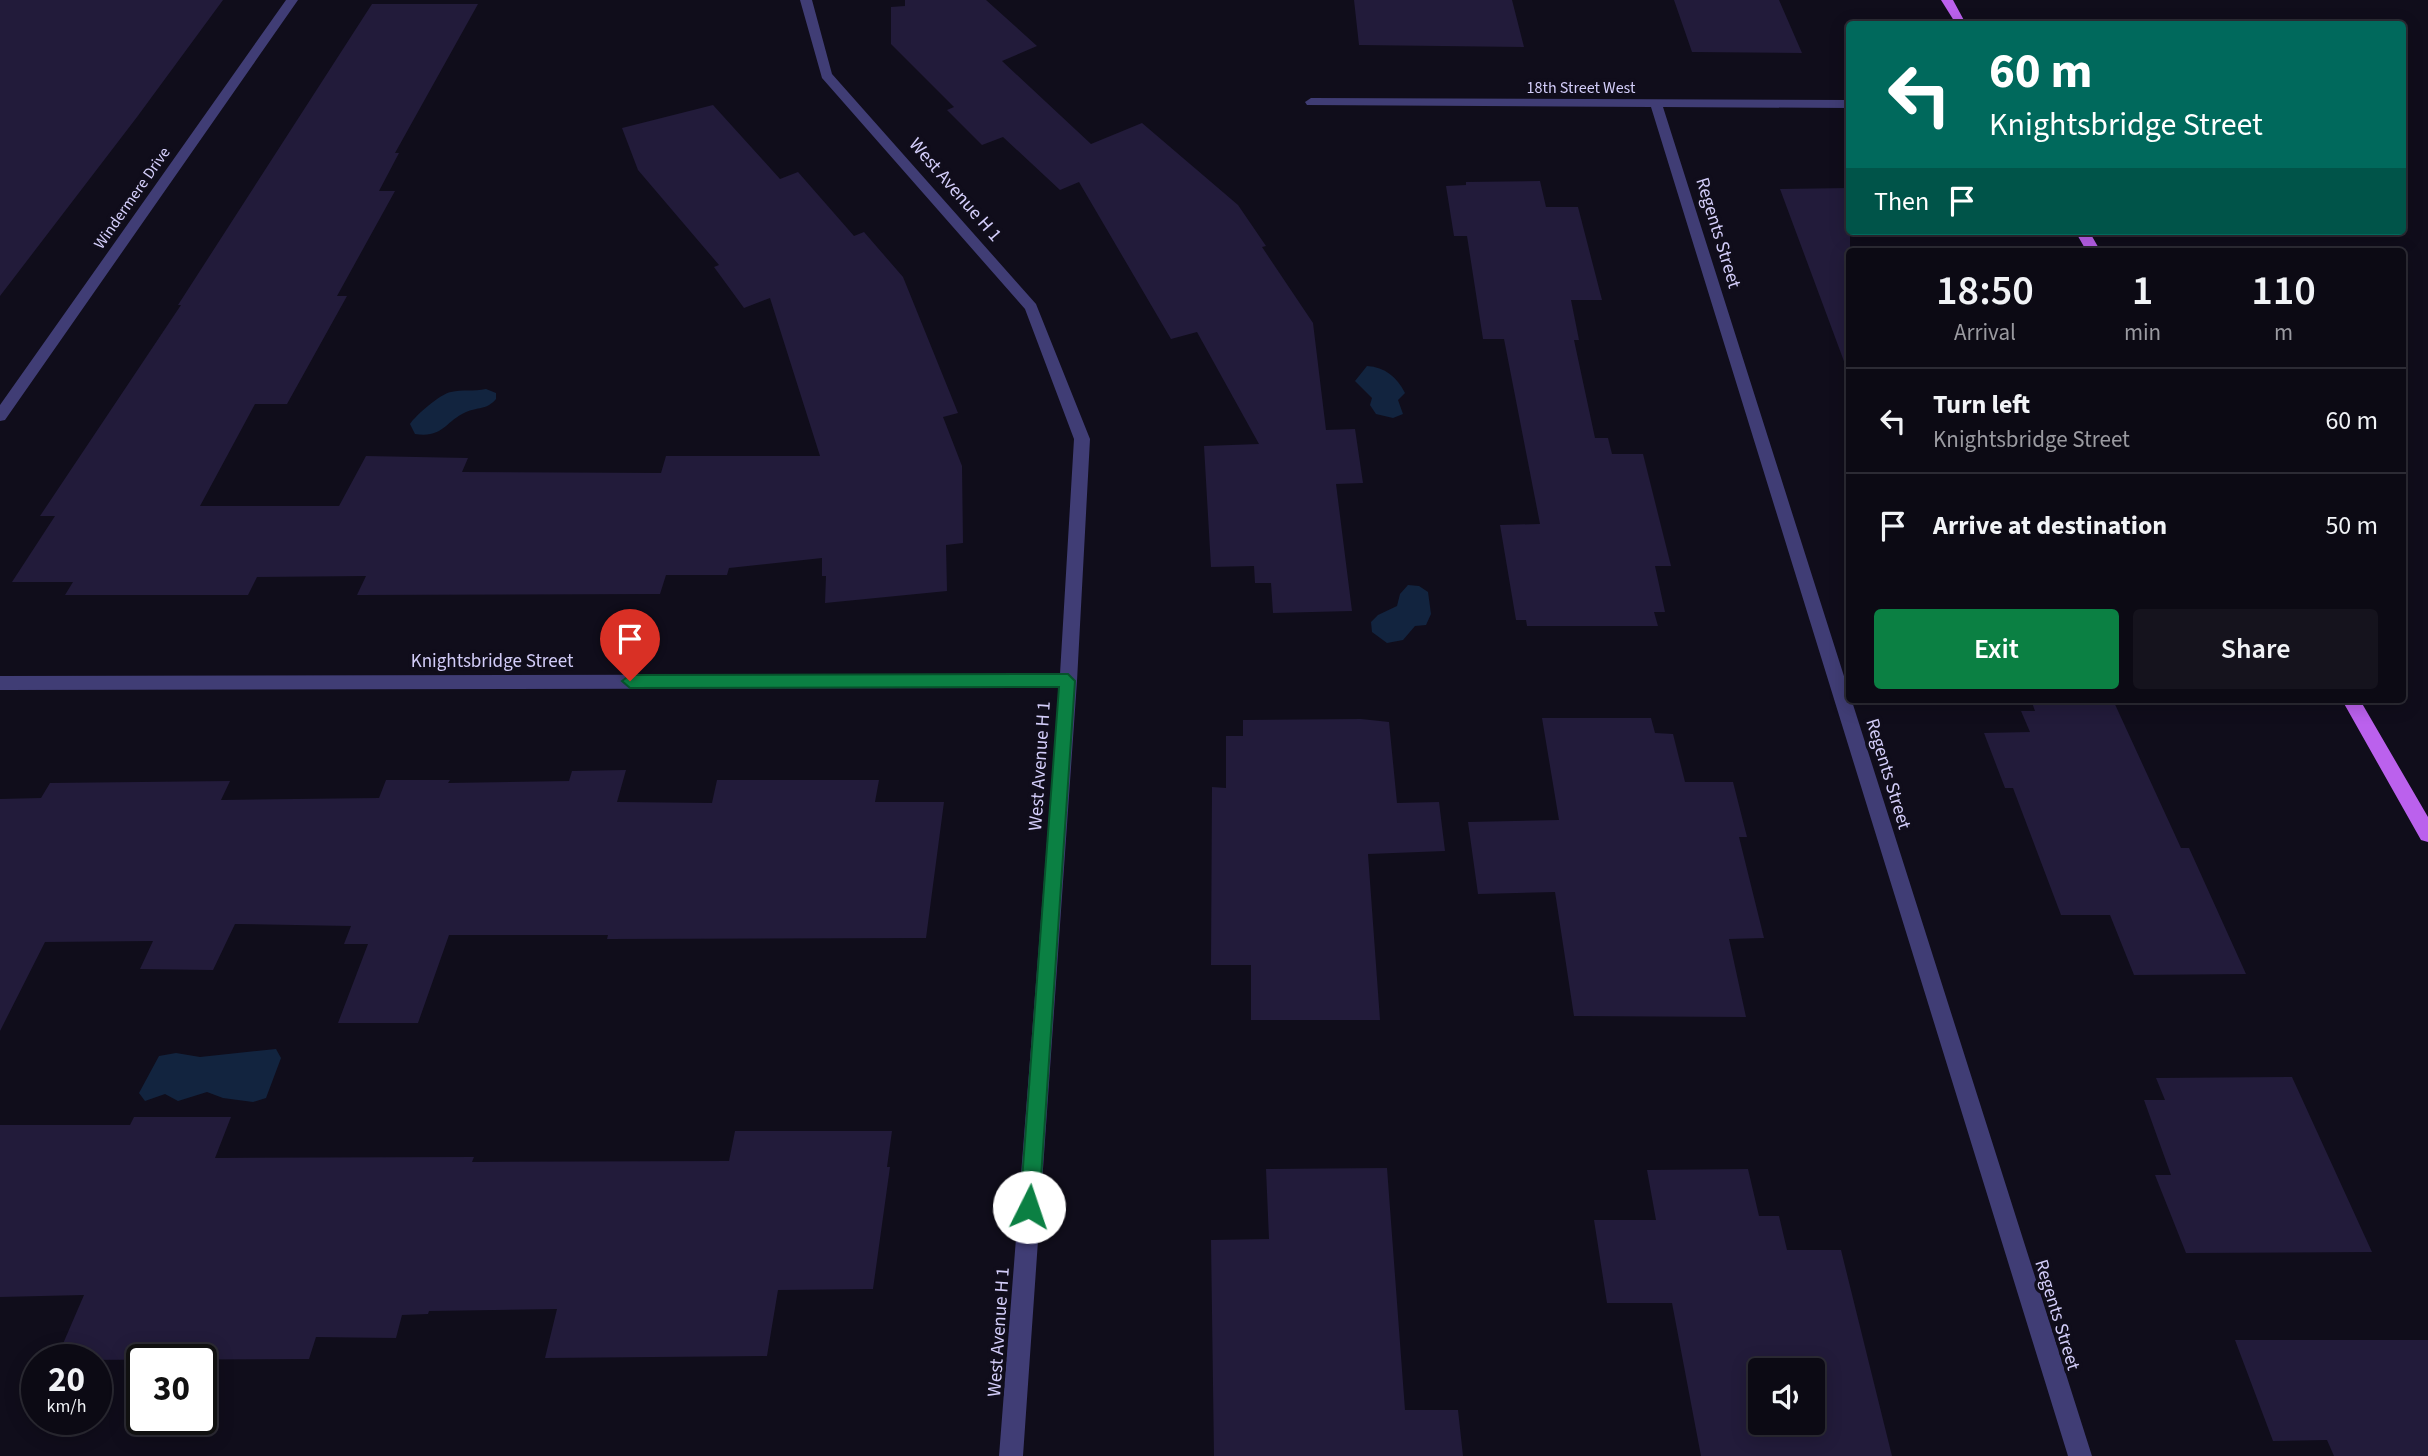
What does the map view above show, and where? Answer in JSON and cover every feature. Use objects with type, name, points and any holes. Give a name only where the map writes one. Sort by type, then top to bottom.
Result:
[{"type":"main road","points":[[1947,0],[1959,21]]},
{"type":"main road","points":[[2353,703],[2428,834]]},
{"type":"street","name":"Windermere Drive","points":[[0,416],[292,0]]},
{"type":"street","name":"West Avenue H 1","points":[[806,0],[826,75],[1031,307],[1082,439],[1068,681],[1011,1456]]},
{"type":"street","name":"18th Street West","points":[[1311,102],[1846,104]]},
{"type":"street","name":"Regents Street","points":[[1656,104],[2080,1456]]},
{"type":"street","name":"Knightsbridge Street","points":[[0,683],[1068,681]]},
{"type":"water","points":[[1367,366],[1385,371],[1398,382],[1405,393],[1398,400],[1403,414],[1393,418],[1376,414],[1370,405],[1372,398],[1355,381]]},
{"type":"water","points":[[486,389],[496,393],[496,399],[489,405],[466,412],[432,434],[415,434],[410,424],[441,397],[455,391]]},
{"type":"water","points":[[1408,585],[1419,586],[1428,592],[1431,614],[1426,625],[1415,626],[1403,640],[1387,643],[1372,632],[1371,622],[1378,615],[1397,606],[1400,594]]},
{"type":"water","points":[[276,1049],[281,1058],[266,1098],[253,1102],[223,1098],[207,1092],[178,1101],[165,1094],[145,1101],[139,1093],[159,1056],[176,1053],[200,1057]]},
{"type":"building","points":[[0,0],[223,0],[0,296]]},
{"type":"building","points":[[905,0],[986,0],[1037,46],[1002,61],[1091,144],[1142,123],[1238,205],[1266,246],[1262,247],[1313,323],[1326,430],[1355,429],[1363,483],[1336,484],[1352,611],[1273,613],[1271,583],[1255,583],[1254,566],[1211,567],[1204,446],[1259,444],[1197,332],[1171,339],[1079,182],[1060,190],[1003,137],[982,145],[947,110],[954,107],[891,44],[891,7],[905,6]]},
{"type":"building","points":[[1354,0],[1512,0],[1524,47],[1359,45]]},
{"type":"building","points":[[1674,0],[1779,0],[1802,53],[1692,52]]},
{"type":"building","points":[[372,4],[478,4],[395,153],[399,153],[379,191],[395,191],[337,296],[347,296],[287,404],[255,404],[200,506],[339,506],[366,456],[468,458],[462,472],[661,473],[666,456],[820,456],[770,298],[744,308],[714,267],[719,265],[638,170],[622,128],[713,105],[780,179],[798,172],[854,236],[864,232],[903,277],[958,413],[943,417],[962,466],[963,543],[946,545],[947,591],[825,603],[826,576],[822,576],[822,558],[729,568],[727,575],[666,575],[660,594],[357,595],[366,576],[257,577],[248,595],[65,595],[73,582],[12,582],[55,516],[40,516],[181,305],[178,305]]},
{"type":"building","points":[[1540,181],[1546,207],[1578,207],[1602,300],[1571,300],[1579,340],[1574,340],[1595,438],[1608,438],[1612,454],[1643,454],[1671,566],[1655,566],[1665,612],[1654,612],[1658,626],[1527,626],[1526,620],[1516,620],[1500,525],[1540,524],[1504,339],[1483,339],[1467,236],[1454,236],[1446,186],[1466,185],[1466,182]]},
{"type":"building","points":[[1846,188],[1846,235],[1850,235],[1850,248],[1846,248],[1846,364],[1845,364],[1780,189]]},
{"type":"building","points":[[2032,703],[2114,703],[2181,848],[2189,848],[2246,974],[2134,975],[2110,915],[2061,915],[2013,788],[2005,788],[1984,733],[2030,732],[2021,711],[2035,711]]},
{"type":"building","points":[[1542,718],[1651,718],[1655,733],[1673,734],[1685,782],[1733,782],[1747,837],[1739,837],[1764,938],[1729,939],[1746,1017],[1574,1016],[1555,892],[1478,894],[1468,822],[1559,820]]},
{"type":"building","points":[[1361,719],[1389,722],[1397,803],[1439,802],[1445,851],[1368,854],[1380,1020],[1251,1020],[1251,965],[1211,965],[1212,787],[1226,788],[1226,736],[1243,736],[1243,720]]},
{"type":"building","points":[[626,770],[617,802],[712,803],[717,780],[879,780],[875,802],[944,802],[926,938],[607,939],[608,935],[449,935],[418,1023],[338,1023],[368,944],[344,944],[351,926],[235,924],[213,970],[140,969],[153,941],[45,942],[0,1031],[0,799],[41,798],[50,783],[230,781],[221,800],[379,798],[386,780],[450,780],[448,783],[569,781],[572,771]]},
{"type":"building","points":[[2292,1077],[2372,1252],[2186,1253],[2155,1175],[2171,1175],[2144,1100],[2165,1100],[2156,1078]]},
{"type":"building","points":[[134,1117],[231,1117],[215,1158],[474,1157],[472,1162],[729,1161],[735,1131],[892,1131],[887,1167],[890,1167],[873,1289],[778,1290],[767,1356],[545,1358],[557,1309],[429,1311],[428,1314],[402,1315],[396,1338],[316,1337],[309,1359],[217,1359],[217,1344],[126,1344],[126,1360],[112,1360],[112,1344],[63,1344],[84,1295],[0,1297],[0,1125],[130,1125]]},
{"type":"building","points":[[1387,1168],[1405,1410],[1458,1410],[1463,1456],[1214,1456],[1211,1240],[1269,1239],[1266,1169]]},
{"type":"building","points":[[1748,1169],[1759,1216],[1779,1216],[1787,1250],[1841,1250],[1892,1456],[1701,1456],[1672,1303],[1607,1303],[1594,1220],[1656,1220],[1647,1170]]},
{"type":"building","points":[[2235,1340],[2428,1340],[2428,1456],[2334,1456],[2327,1440],[2273,1441]]},
{"type":"route","points":[[630,681],[1068,681],[1029,1207]]}]
